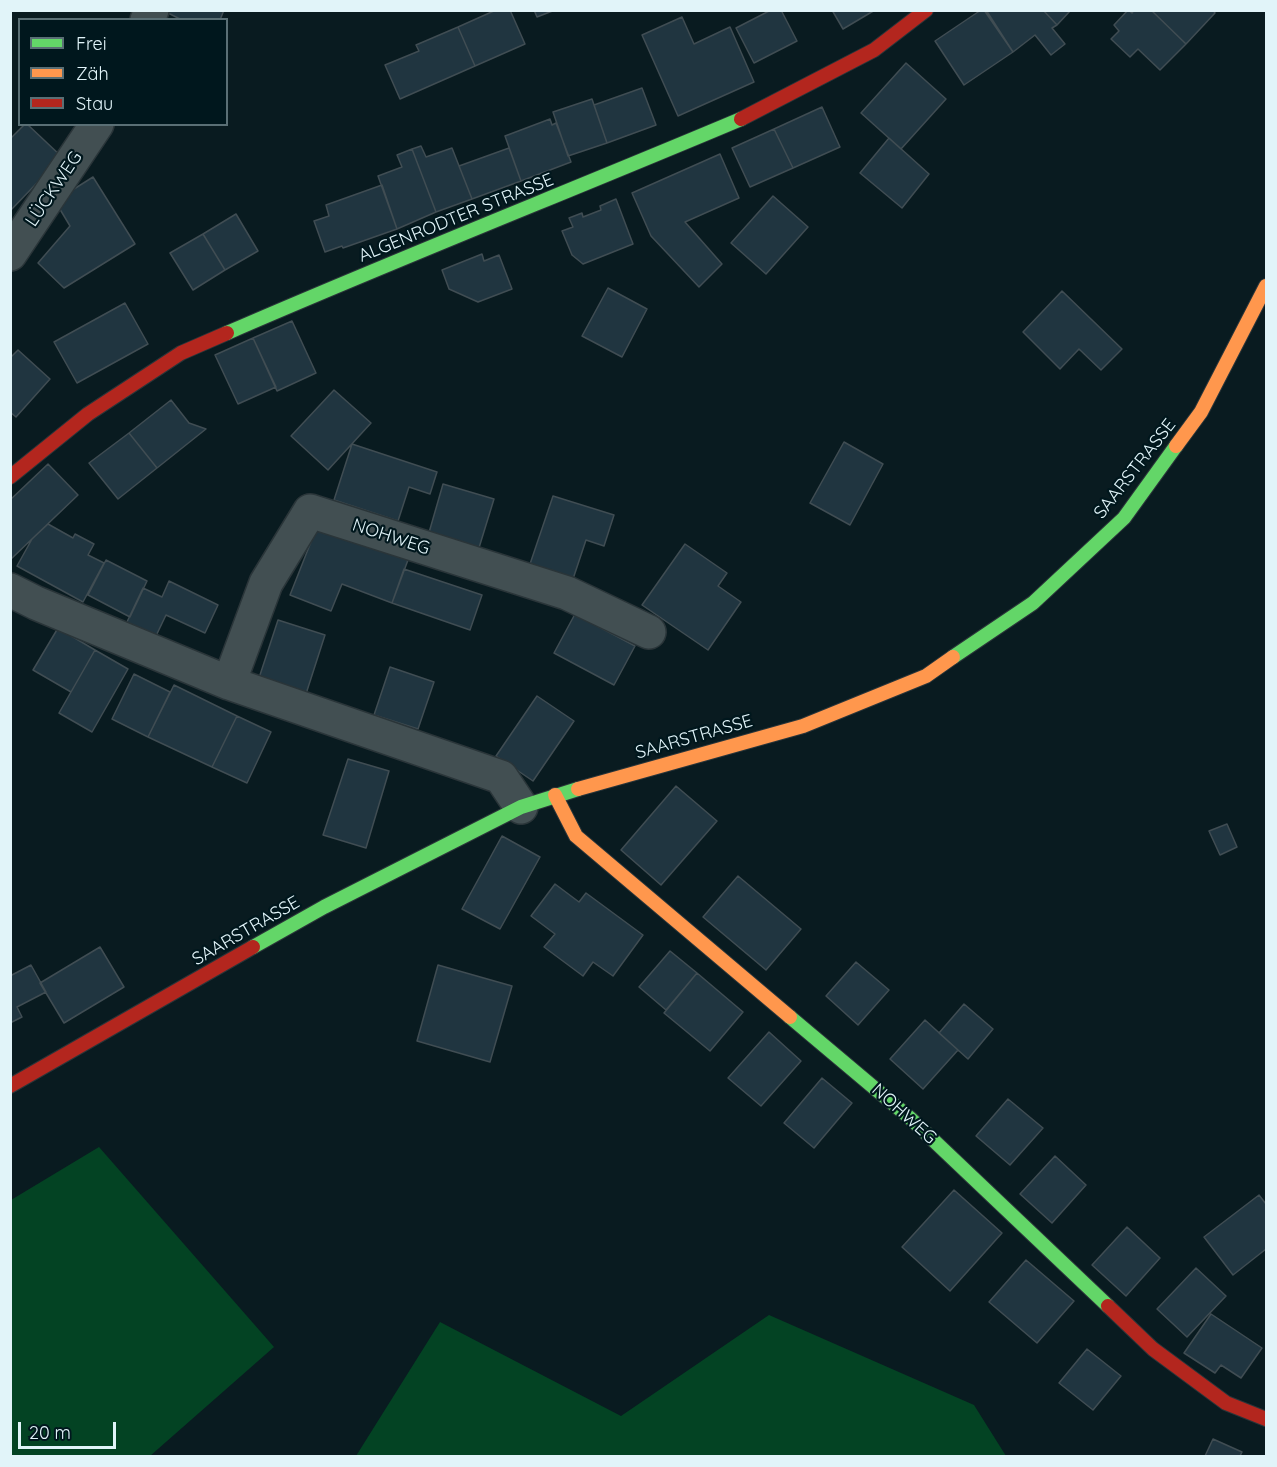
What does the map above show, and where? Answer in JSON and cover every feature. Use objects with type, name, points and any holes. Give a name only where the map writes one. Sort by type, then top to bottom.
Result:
[{"type":"street","name":"ALGENRODTER STRASSE","points":[[10,477],[88,414],[181,353],[382,266],[609,176],[752,114],[874,50],[926,10]]},
{"type":"street","name":"LÜCKWEG","points":[[10,254],[96,126]]},
{"type":"street","name":"SAARSTRASSE","points":[[10,1086],[324,907],[521,807],[555,795],[803,726],[926,676],[1033,603],[1124,518],[1202,412],[1266,286]]},
{"type":"street","name":"NOHWEG","points":[[229,683],[266,583],[309,511],[567,593],[649,632]]},
{"type":"street","points":[[10,590],[36,603],[229,683],[501,777],[521,807]]},
{"type":"street","name":"NOHWEG","points":[[555,795],[576,836],[910,1118],[1153,1349],[1226,1403],[1266,1419]]},
{"type":"green space","points":[[99,1147],[274,1347],[150,1456],[11,1456],[11,1200]]},
{"type":"green space","points":[[769,1315],[974,1405],[1006,1456],[356,1456],[440,1322],[621,1416]]},
{"type":"building","points":[[162,10],[224,10],[221,18],[178,18]]},
{"type":"building","points":[[496,10],[510,10],[525,44],[475,66],[458,27]]},
{"type":"building","points":[[534,10],[555,10],[537,17]]},
{"type":"building","points":[[771,10],[781,10],[797,41],[754,63],[736,28]]},
{"type":"building","points":[[832,10],[875,10],[843,29]]},
{"type":"building","points":[[984,10],[1013,52],[964,85],[935,41]]},
{"type":"building","points":[[986,10],[1043,10],[1057,25],[1052,28],[1065,44],[1051,55],[1035,35],[1013,52]]},
{"type":"building","points":[[1043,10],[1071,10],[1057,25]]},
{"type":"building","points":[[1128,10],[1132,13],[1134,10],[1151,10],[1186,44],[1160,70],[1138,49],[1130,57],[1111,39],[1119,31],[1114,25]]},
{"type":"building","points":[[1151,10],[1213,10],[1215,13],[1186,44]]},
{"type":"building","points":[[682,17],[694,44],[730,27],[754,82],[678,116],[642,35]]},
{"type":"building","points":[[458,27],[475,66],[400,99],[385,65],[419,51],[416,45]]},
{"type":"building","points":[[906,63],[946,99],[901,149],[861,113]]},
{"type":"building","points":[[642,88],[656,125],[607,143],[594,105]]},
{"type":"building","points":[[592,99],[607,143],[568,156],[553,112]]},
{"type":"building","points":[[822,107],[840,147],[793,168],[774,129]]},
{"type":"building","points":[[550,119],[552,125],[556,123],[571,162],[521,181],[505,136]]},
{"type":"building","points":[[23,126],[29,126],[62,157],[10,211],[10,139]]},
{"type":"building","points":[[774,129],[793,168],[750,187],[732,148]]},
{"type":"building","points":[[889,138],[929,174],[902,208],[860,173]]},
{"type":"building","points":[[421,146],[426,157],[452,148],[472,199],[436,212],[412,149]]},
{"type":"building","points":[[509,148],[521,181],[472,199],[459,166]]},
{"type":"building","points":[[412,149],[436,212],[397,229],[378,176],[402,167],[397,155]]},
{"type":"building","points":[[720,154],[739,198],[685,222],[722,264],[699,287],[651,236],[632,193]]},
{"type":"building","points":[[93,177],[135,244],[64,288],[38,263],[70,226],[55,201]]},
{"type":"building","points":[[382,185],[397,229],[325,252],[314,221],[329,216],[326,205]]},
{"type":"building","points":[[773,196],[808,227],[766,274],[731,243]]},
{"type":"building","points":[[616,199],[633,244],[583,264],[572,255],[562,231],[573,227],[569,218],[582,213],[583,217],[601,210],[600,206]]},
{"type":"building","points":[[236,214],[258,251],[225,270],[203,234]]},
{"type":"building","points":[[203,234],[225,270],[193,290],[170,253]]},
{"type":"building","points":[[482,254],[484,261],[499,255],[512,289],[478,302],[449,289],[442,270]]},
{"type":"building","points":[[608,288],[647,309],[622,357],[582,336]]},
{"type":"building","points":[[1062,291],[1122,349],[1101,370],[1079,349],[1060,369],[1023,332]]},
{"type":"building","points":[[125,303],[148,344],[77,383],[54,342]]},
{"type":"building","points":[[292,321],[316,373],[277,391],[253,338]]},
{"type":"building","points":[[253,338],[276,387],[238,404],[215,355]]},
{"type":"building","points":[[18,350],[50,379],[16,417],[10,412],[10,358]]},
{"type":"building","points":[[334,390],[371,423],[328,470],[291,436]]},
{"type":"building","points":[[171,400],[189,423],[206,429],[157,468],[129,433]]},
{"type":"building","points":[[129,433],[157,468],[118,499],[89,463]]},
{"type":"building","points":[[844,442],[883,464],[850,525],[810,503]]},
{"type":"building","points":[[352,444],[437,472],[430,494],[409,487],[398,521],[334,500]]},
{"type":"building","points":[[48,464],[78,495],[10,560],[10,500]]},
{"type":"building","points":[[443,484],[494,499],[478,551],[428,536]]},
{"type":"building","points":[[553,496],[614,515],[604,546],[586,540],[573,579],[530,564]]},
{"type":"building","points":[[48,524],[73,538],[75,534],[94,544],[88,555],[104,563],[83,602],[17,566],[32,539]]},
{"type":"building","points":[[318,524],[408,560],[392,603],[342,584],[331,611],[290,595]]},
{"type":"building","points":[[685,544],[727,573],[718,586],[741,602],[708,650],[642,605]]},
{"type":"building","points":[[106,560],[147,581],[130,617],[88,595]]},
{"type":"building","points":[[404,569],[482,595],[470,630],[392,603]]},
{"type":"building","points":[[169,581],[218,605],[205,633],[166,615],[155,638],[126,624],[143,588],[162,597]]},
{"type":"building","points":[[575,614],[635,646],[614,685],[554,653]]},
{"type":"building","points":[[278,620],[325,635],[305,697],[258,681]]},
{"type":"building","points":[[58,628],[95,650],[71,692],[33,670]]},
{"type":"building","points":[[95,650],[128,669],[92,732],[59,713]]},
{"type":"building","points":[[390,667],[434,682],[418,729],[374,715]]},
{"type":"building","points":[[134,674],[170,692],[148,737],[112,719]]},
{"type":"building","points":[[174,685],[237,716],[212,767],[148,737]]},
{"type":"building","points":[[537,696],[574,721],[533,781],[496,756]]},
{"type":"building","points":[[237,716],[271,732],[247,783],[212,767]]},
{"type":"building","points":[[348,759],[389,771],[366,848],[323,835]]},
{"type":"building","points":[[676,786],[717,821],[661,885],[621,850]]},
{"type":"building","points":[[1227,824],[1237,847],[1220,855],[1209,831]]},
{"type":"building","points":[[502,836],[540,857],[500,929],[462,909]]},
{"type":"building","points":[[738,876],[801,929],[766,970],[703,917]]},
{"type":"building","points":[[555,884],[579,902],[586,893],[643,935],[613,976],[593,962],[583,976],[544,947],[555,934],[531,916]]},
{"type":"building","points":[[100,947],[124,987],[64,1023],[40,983]]},
{"type":"building","points":[[670,951],[697,973],[666,1010],[639,987]]},
{"type":"building","points":[[856,962],[889,990],[858,1025],[826,996]]},
{"type":"building","points":[[31,965],[46,992],[17,1007],[22,1017],[10,1023],[10,976]]},
{"type":"building","points":[[438,965],[512,986],[490,1062],[417,1041]]},
{"type":"building","points":[[697,973],[743,1012],[710,1051],[664,1013]]},
{"type":"building","points":[[964,1004],[993,1029],[968,1059],[939,1033]]},
{"type":"building","points":[[925,1020],[958,1050],[923,1089],[890,1059]]},
{"type":"building","points":[[769,1032],[801,1061],[761,1106],[728,1078]]},
{"type":"building","points":[[822,1078],[852,1103],[814,1148],[784,1123]]},
{"type":"building","points":[[1008,1099],[1043,1128],[1010,1165],[976,1136]]},
{"type":"building","points":[[1055,1156],[1086,1185],[1052,1223],[1020,1194]]},
{"type":"building","points":[[954,1190],[1002,1233],[950,1291],[902,1247]]},
{"type":"building","points":[[1259,1195],[1266,1204],[1266,1249],[1233,1275],[1204,1237]]},
{"type":"building","points":[[1127,1227],[1160,1258],[1126,1296],[1092,1265]]},
{"type":"building","points":[[1026,1260],[1074,1301],[1037,1343],[989,1302]]},
{"type":"building","points":[[1196,1268],[1226,1296],[1187,1337],[1157,1309]]},
{"type":"building","points":[[1211,1314],[1262,1348],[1241,1378],[1221,1365],[1215,1373],[1184,1353]]},
{"type":"building","points":[[1087,1349],[1121,1376],[1093,1410],[1059,1383]]},
{"type":"building","points":[[1213,1439],[1242,1452],[1240,1456],[1205,1456]]},
{"type":"traffic: fast","points":[[227,333],[741,119]]},
{"type":"traffic: fast","points":[[953,657],[1033,603],[1124,518],[1176,446]]},
{"type":"traffic: fast","points":[[253,947],[324,907],[521,807],[578,789]]},
{"type":"traffic: fast","points":[[790,1017],[910,1118],[1108,1306]]},
{"type":"traffic: slow","points":[[1176,446],[1201,412],[1266,286]]},
{"type":"traffic: slow","points":[[578,789],[803,726],[926,676],[953,657]]},
{"type":"traffic: slow","points":[[555,795],[576,836],[790,1017]]},
{"type":"traffic: jam","points":[[741,119],[874,50],[926,10]]},
{"type":"traffic: jam","points":[[10,477],[88,414],[181,353],[227,333]]},
{"type":"traffic: jam","points":[[10,1086],[253,947]]},
{"type":"traffic: jam","points":[[1108,1306],[1153,1349],[1226,1403],[1266,1419]]}]
